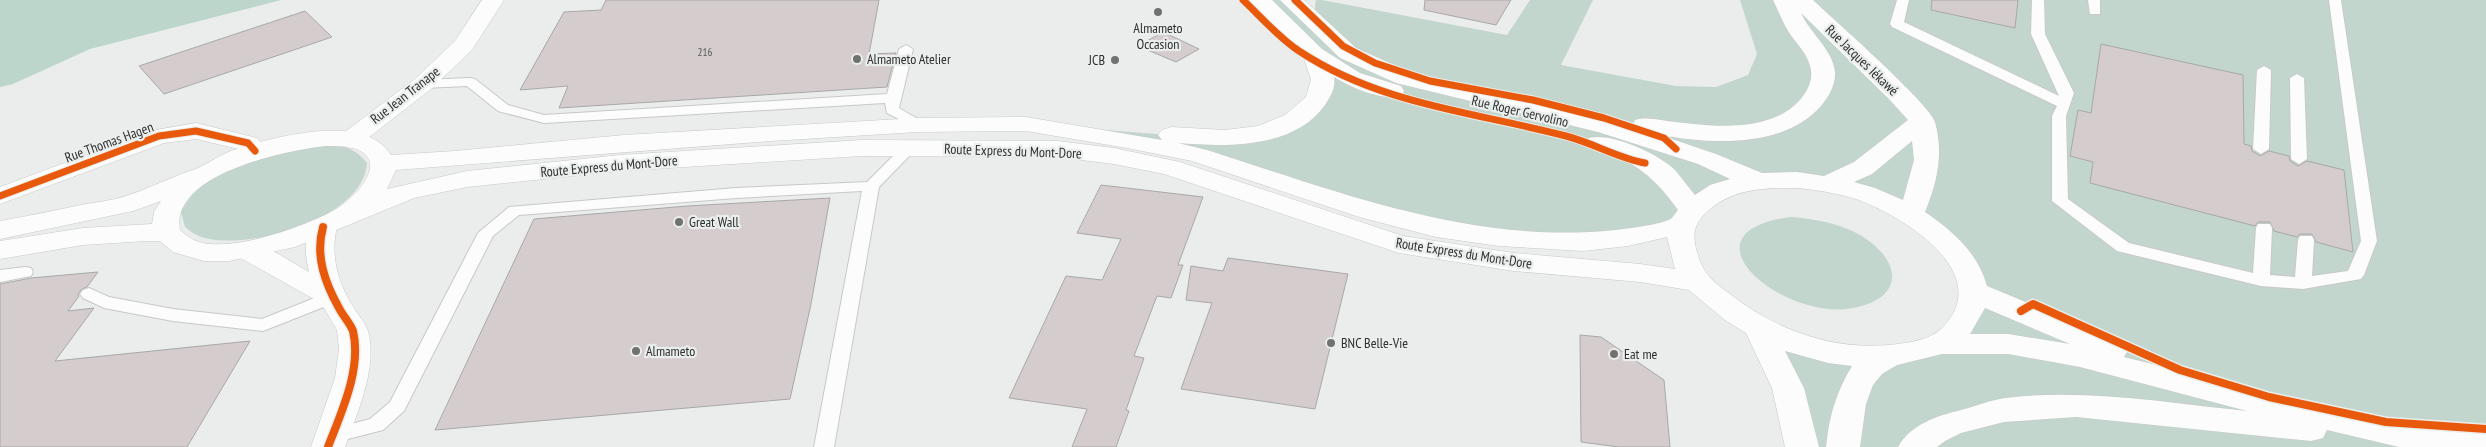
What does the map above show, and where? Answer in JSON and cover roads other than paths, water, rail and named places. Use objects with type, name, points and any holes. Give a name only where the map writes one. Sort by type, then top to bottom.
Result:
[{"type":"main road","name":"Rue Jean Tranape","points":[[350,140],[423,84],[464,45],[493,0]]},
{"type":"main road","name":"Rue Roger Gervolino","points":[[1260,0],[1314,54],[1352,78],[1418,100],[1588,140],[1632,154],[1665,175],[1687,218]]},
{"type":"main road","name":"Rue Roger Gervolino","points":[[1291,0],[1348,53],[1404,78],[1606,126],[1707,159],[1758,181]]},
{"type":"main road","points":[[1482,95],[1668,130],[1743,133],[1778,125],[1808,110],[1823,81],[1822,65],[1795,24],[1784,0]]},
{"type":"main road","name":"Rue Jacques Iékawé","points":[[1800,0],[1898,94],[1922,121]]},
{"type":"main road","points":[[1026,124],[1210,138],[1252,136],[1278,128],[1300,117],[1316,103],[1323,84],[1314,54]]},
{"type":"main road","points":[[1827,184],[1863,168],[1922,121]]},
{"type":"main road","points":[[1912,214],[1920,192],[1927,160],[1922,121]]},
{"type":"main road","name":"Route Express du Mont-Dore","points":[[349,213],[408,191],[467,179],[630,162],[835,150],[913,137],[1026,124],[1127,140],[1198,155],[1369,211],[1436,228],[1499,237],[1583,242],[1628,237],[1687,218]]},
{"type":"main road","name":"Rue Thomas Hagen","points":[[0,196],[159,136],[196,131],[248,143],[255,151]]},
{"type":"main road","name":"Route Express du Mont-Dore","points":[[383,163],[455,159],[644,142],[913,137],[1057,150],[1114,156],[1171,168],[1398,244],[1514,262],[1640,273],[1697,282]]},
{"type":"main road","points":[[0,230],[133,203],[255,151],[299,140],[326,138],[350,140],[366,145],[378,152],[383,163],[382,178],[370,195],[349,213],[323,228],[286,242],[247,250],[219,252],[195,250],[178,243],[167,233],[138,231],[91,234],[0,250]]},
{"type":"main road","points":[[167,233],[165,219],[172,202],[188,186],[212,170]]},
{"type":"main road","points":[[1797,180],[1827,184],[1873,196],[1912,214],[1956,250],[1970,274],[1975,292],[1972,311],[1953,336],[1922,350],[1889,356],[1859,356],[1804,347],[1759,328],[1727,308],[1697,282],[1682,248],[1687,218],[1719,191],[1758,181],[1797,180]]},
{"type":"main road","points":[[323,228],[318,240],[319,256],[333,297],[353,331],[352,384],[330,442]]},
{"type":"main road","points":[[247,250],[333,297]]},
{"type":"main road","points":[[1975,292],[2195,385]]},
{"type":"main road","points":[[1759,328],[1788,388],[1802,447]]},
{"type":"main road","points":[[1935,344],[2008,344],[2080,356],[2297,412],[2417,439]]},
{"type":"main road","points":[[1843,447],[1845,419],[1853,393],[1871,366],[1889,356]]},
{"type":"main road","points":[[1915,447],[1932,432],[1952,424],[2004,410],[2076,405],[2417,439],[2486,442]]},
{"type":"lane","points":[[1903,0],[1897,24],[2065,104]]},
{"type":"lane","points":[[2038,0],[2038,34],[2067,92],[2065,104],[2059,116],[2060,201],[2123,247],[2261,280],[2302,283],[2355,275],[2369,242],[2335,0]]},
{"type":"lane","points":[[824,447],[871,186],[913,137],[892,110],[893,98],[906,49]]},
{"type":"lane","points":[[2261,149],[2264,70]]},
{"type":"lane","points":[[2297,78],[2299,159]]},
{"type":"lane","points":[[423,84],[470,82],[495,106],[514,114],[544,119],[893,98]]},
{"type":"lane","points":[[330,442],[376,425],[397,406],[486,233],[515,210],[669,198],[871,186]]},
{"type":"lane","points":[[2261,280],[2264,228]]},
{"type":"lane","points":[[2302,283],[2306,240]]},
{"type":"lane","points":[[0,276],[25,272]]},
{"type":"lane","points":[[89,294],[104,302],[173,316],[263,325],[333,297]]},
{"type":"place","name":"Almameto Occasion","points":[[1158,12]]},
{"type":"place","name":"Almameto Atelier","points":[[857,59]]},
{"type":"place","name":"JCB","points":[[1115,60]]},
{"type":"place","name":"Great Wall","points":[[679,222]]},
{"type":"place","name":"BNC Belle-Vie","points":[[1331,343]]},
{"type":"place","name":"Almameto","points":[[636,351]]},
{"type":"place","name":"Eat me","points":[[1614,354]]}]
